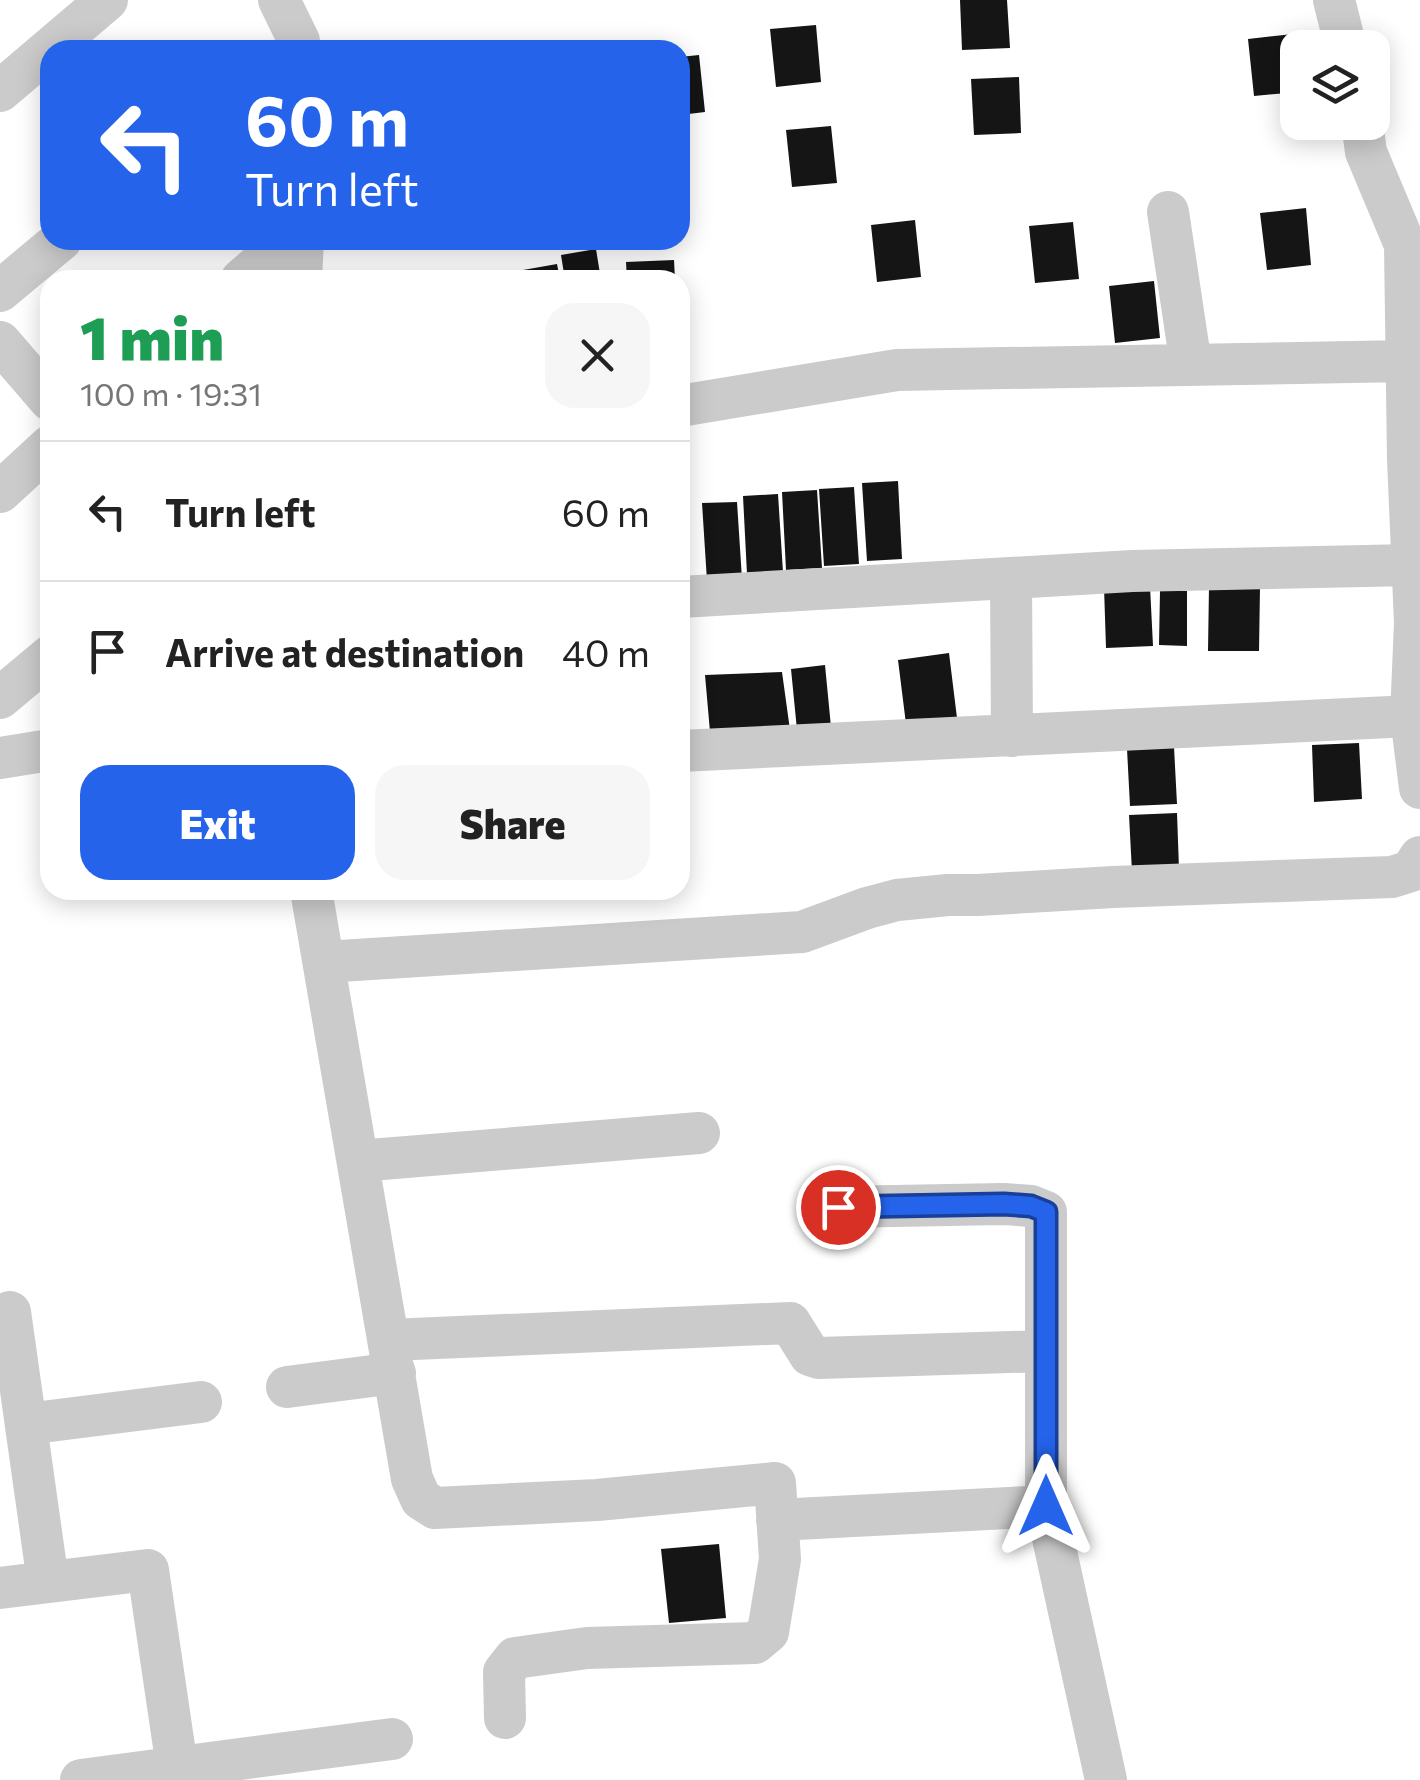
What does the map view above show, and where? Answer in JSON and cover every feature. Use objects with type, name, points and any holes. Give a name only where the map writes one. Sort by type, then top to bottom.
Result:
[{"type":"street","points":[[60,40],[107,0]]},
{"type":"street","points":[[280,0],[294,40]]},
{"type":"street","points":[[1334,0],[1342,30]]},
{"type":"street","points":[[0,91],[40,57]]},
{"type":"street","points":[[1364,140],[1366,152],[1402,189],[1415,623],[1412,716],[1420,788]]},
{"type":"street","points":[[1168,212],[1191,365]]},
{"type":"street","points":[[0,290],[48,250]]},
{"type":"street","points":[[252,270],[276,250]]},
{"type":"street","points":[[0,342],[40,388]]},
{"type":"street","points":[[690,404],[897,370],[1407,361]]},
{"type":"street","points":[[0,492],[40,455]]},
{"type":"street","points":[[690,596],[1132,571],[1412,565]]},
{"type":"street","points":[[1011,578],[1012,736]]},
{"type":"street","points":[[0,698],[40,664]]},
{"type":"street","points":[[690,751],[1412,716]]},
{"type":"street","points":[[0,758],[40,752]]},
{"type":"street","points":[[324,962],[802,932],[897,900],[948,895],[1392,877],[1412,871],[1420,858]]},
{"type":"street","points":[[313,900],[412,1479],[422,1498],[435,1508],[597,1500],[775,1483],[780,1558],[768,1632],[755,1642],[587,1648],[515,1658],[504,1672],[505,1718]]},
{"type":"street","points":[[358,1161],[699,1133]]},
{"type":"street","points":[[838,1207],[1004,1204],[1031,1206],[1046,1212],[1046,1506],[1106,1780]]},
{"type":"street","points":[[10,1312],[48,1582]]},
{"type":"street","points":[[288,1387],[392,1356],[790,1323],[810,1355],[819,1358],[1045,1351]]},
{"type":"street","points":[[26,1424],[200,1402]]},
{"type":"street","points":[[778,1520],[1046,1506]]},
{"type":"street","points":[[0,1588],[148,1570],[177,1768]]},
{"type":"street","points":[[81,1780],[392,1739]]},
{"type":"building","points":[[960,0],[1007,0],[1010,48],[962,50]]},
{"type":"building","points":[[816,25],[821,82],[776,87],[770,29]]},
{"type":"building","points":[[1280,35],[1280,94],[1254,96],[1248,39]]},
{"type":"building","points":[[699,55],[705,112],[690,114],[690,56]]},
{"type":"building","points":[[1019,77],[1021,133],[974,135],[971,79]]},
{"type":"building","points":[[831,126],[837,183],[792,187],[786,130]]},
{"type":"building","points":[[1306,208],[1311,265],[1267,270],[1260,213]]},
{"type":"building","points":[[915,220],[921,277],[877,282],[871,225]]},
{"type":"building","points":[[1073,222],[1079,279],[1035,283],[1029,226]]},
{"type":"building","points":[[596,250],[599,270],[563,270],[561,255]]},
{"type":"building","points":[[674,260],[674,270],[626,270],[626,262]]},
{"type":"building","points":[[557,264],[558,270],[523,270]]},
{"type":"building","points":[[1154,281],[1160,338],[1115,343],[1109,286]]},
{"type":"building","points":[[898,481],[902,559],[867,561],[862,483]]},
{"type":"building","points":[[854,487],[859,564],[824,566],[819,489]]},
{"type":"building","points":[[817,490],[822,568],[786,570],[782,492]]},
{"type":"building","points":[[778,494],[783,572],[747,574],[743,496]]},
{"type":"building","points":[[737,502],[742,579],[707,581],[702,503]]},
{"type":"building","points":[[1150,586],[1153,646],[1106,648],[1104,587]]},
{"type":"building","points":[[1209,586],[1260,587],[1259,651],[1208,651]]},
{"type":"building","points":[[1160,591],[1187,591],[1187,646],[1159,645]]},
{"type":"building","points":[[949,653],[957,718],[906,724],[898,660]]},
{"type":"building","points":[[825,665],[831,727],[797,730],[791,669]]},
{"type":"building","points":[[782,672],[790,730],[710,732],[705,675]]},
{"type":"building","points":[[1359,743],[1362,799],[1314,802],[1312,745]]},
{"type":"building","points":[[1174,747],[1177,804],[1130,806],[1127,749]]},
{"type":"building","points":[[1177,813],[1179,869],[1132,872],[1129,815]]},
{"type":"building","points":[[719,1544],[726,1618],[669,1623],[661,1549]]},
{"type":"route","points":[[838,1207],[1004,1204],[1031,1206],[1046,1212],[1046,1506]]}]
